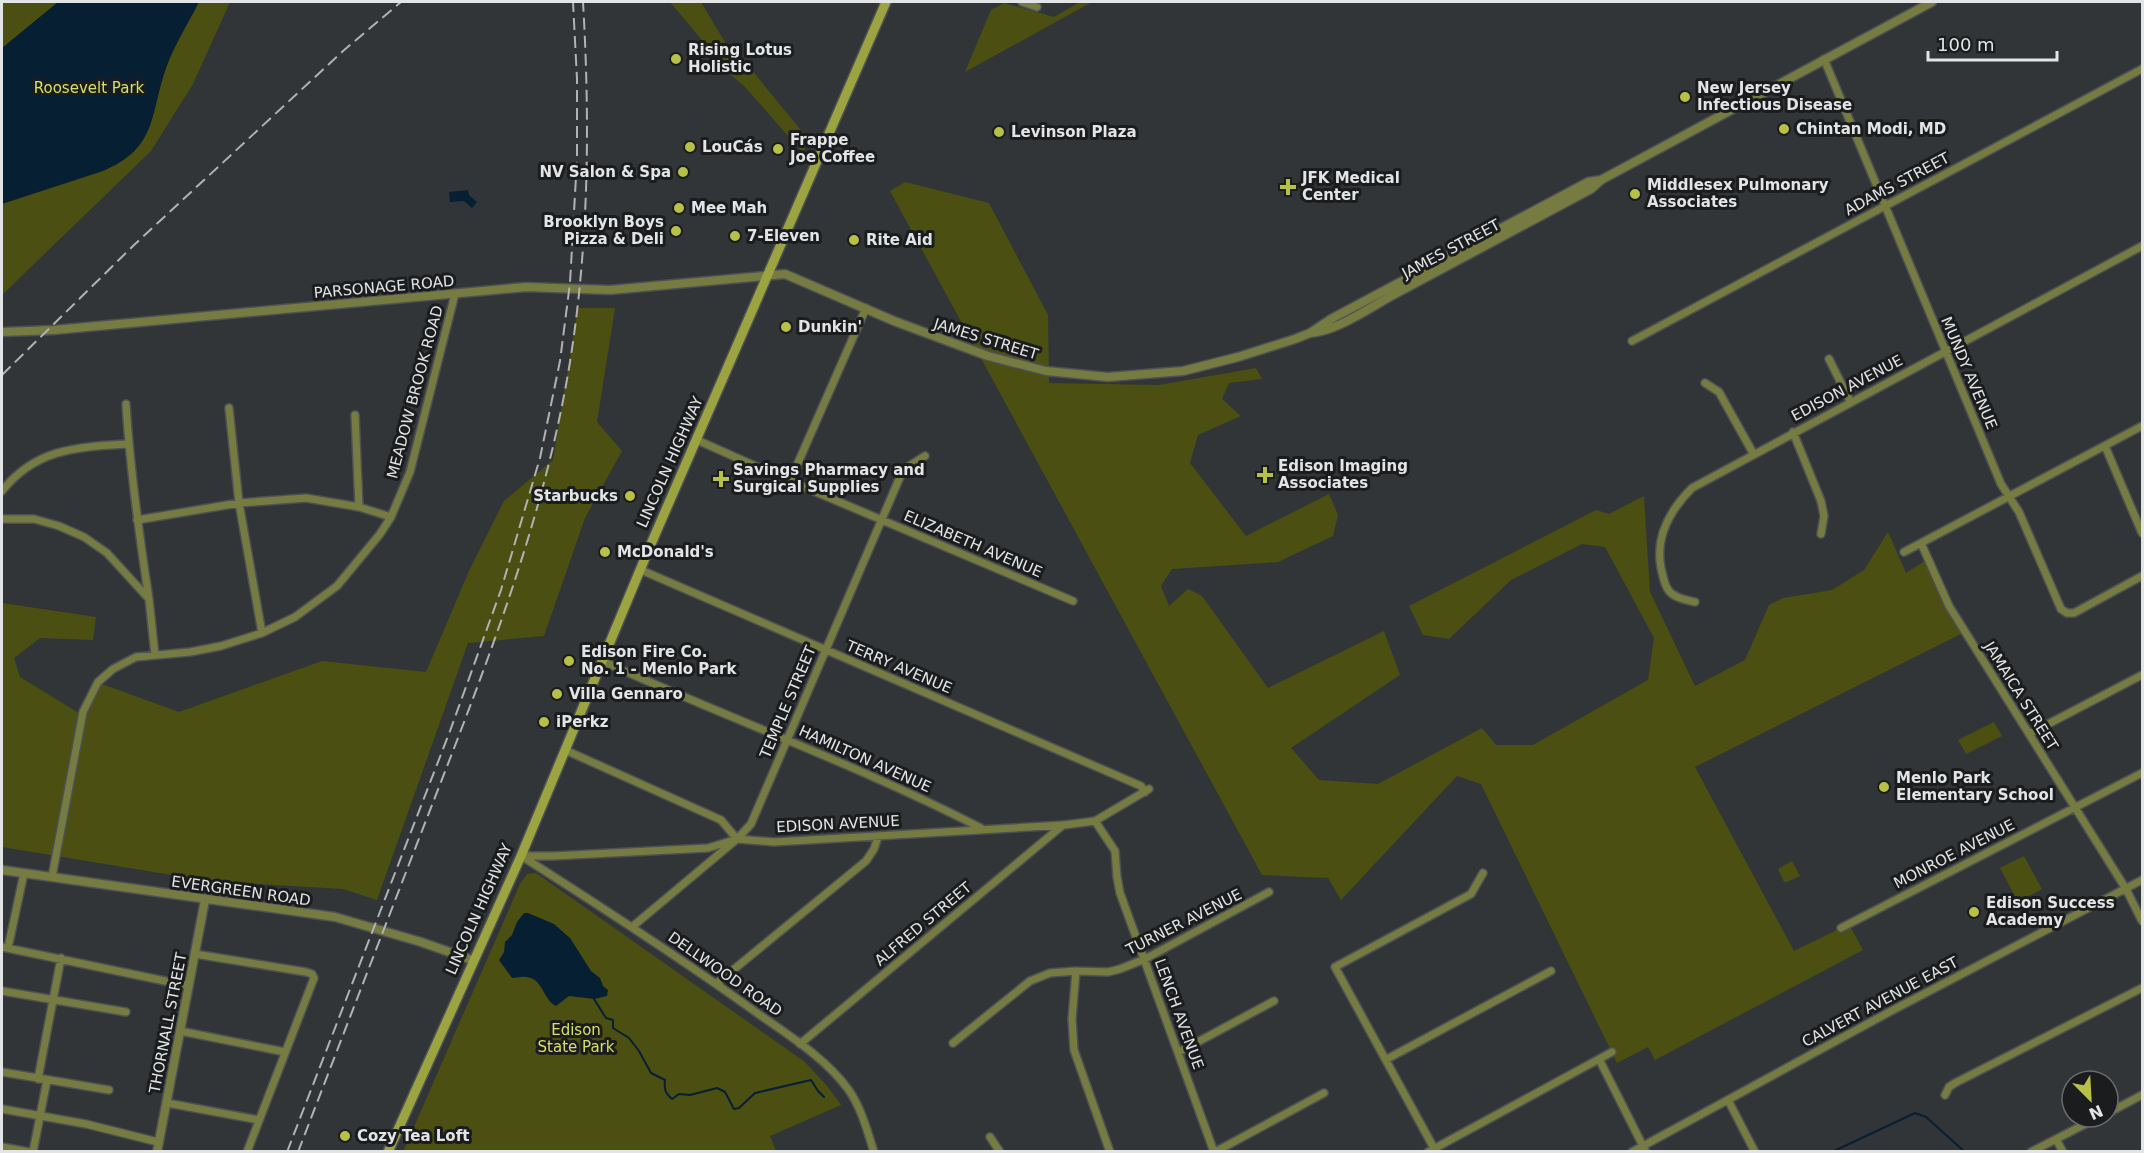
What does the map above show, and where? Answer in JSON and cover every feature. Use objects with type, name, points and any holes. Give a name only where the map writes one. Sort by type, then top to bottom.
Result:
[{"type":"main road","name":"LINCOLN HIGHWAY","points":[[388,1152],[520,856],[886,2]]},
{"type":"street","points":[[1022,2],[1037,7]]},
{"type":"street","name":"JAMES STREET","points":[[768,274],[785,274],[932,337],[1013,364],[1046,371],[1108,377],[1183,371],[1264,350],[1333,327],[1932,2]]},
{"type":"street","name":"MUNDY AVENUE","points":[[1824,59],[2001,484],[2019,512],[2063,612],[2074,613],[2142,576]]},
{"type":"street","name":"ADAMS STREET","points":[[1632,340],[2142,69]]},
{"type":"street","name":"EDISON AVENUE","points":[[1695,602],[1676,597],[1669,591],[1664,580],[1660,553],[1660,541],[1666,521],[1680,499],[1692,488],[2142,246]]},
{"type":"street","name":"PARSONAGE ROAD","points":[[2,332],[54,330],[526,287],[610,290],[688,284],[768,274]]},
{"type":"street","name":"MEADOW BROOK ROAD","points":[[52,877],[83,712],[98,682],[117,666],[136,657],[215,647],[262,633],[295,617],[326,596],[352,570],[391,517],[410,472],[455,294]]},
{"type":"street","points":[[790,481],[866,308]]},
{"type":"street","points":[[1829,359],[1850,401]]},
{"type":"street","points":[[1705,383],[1719,392],[1754,453]]},
{"type":"street","points":[[126,404],[128,444],[155,655]]},
{"type":"street","points":[[229,408],[239,504],[262,633]]},
{"type":"street","points":[[355,415],[359,507]]},
{"type":"street","points":[[1904,552],[2142,426]]},
{"type":"street","points":[[1793,432],[1821,501],[1824,516],[1821,534]]},
{"type":"street","name":"ELIZABETH AVENUE","points":[[697,440],[1073,601]]},
{"type":"street","points":[[2,491],[19,473],[50,454],[75,447],[128,444]]},
{"type":"street","points":[[2105,446],[2142,533]]},
{"type":"street","name":"TEMPLE STREET","points":[[632,927],[737,839],[751,824],[903,470],[925,456]]},
{"type":"street","points":[[137,520],[239,504],[306,498],[359,507],[391,517]]},
{"type":"street","points":[[2,519],[34,519],[59,526],[84,537],[107,553],[149,599]]},
{"type":"street","name":"JAMAICA STREET","points":[[1922,543],[1949,606],[2126,889],[2142,921]]},
{"type":"street","name":"TERRY AVENUE","points":[[641,570],[1147,790]]},
{"type":"street","name":"HAMILTON AVENUE","points":[[602,661],[787,739],[947,810],[983,829]]},
{"type":"street","points":[[2029,734],[2142,675]]},
{"type":"street","points":[[565,750],[721,820],[737,839]]},
{"type":"street","name":"MONROE AVENUE","points":[[1841,928],[2142,773]]},
{"type":"street","name":"EDISON AVENUE","points":[[520,856],[708,848],[737,839],[774,842],[1064,825],[1095,821],[1147,790]]},
{"type":"street","name":"LENCH AVENUE","points":[[1095,821],[1115,851],[1120,893],[1214,1152]]},
{"type":"street","name":"ALFRED STREET","points":[[800,1044],[1064,825]]},
{"type":"street","points":[[716,984],[866,861],[878,837]]},
{"type":"street","name":"DELLWOOD ROAD","points":[[520,856],[632,927],[800,1044],[831,1070],[849,1090],[863,1118],[874,1152]]},
{"type":"street","name":"EVERGREEN ROAD","points":[[2,870],[335,917],[421,942],[472,960]]},
{"type":"street","points":[[24,873],[5,948],[189,986]]},
{"type":"street","points":[[1483,873],[1471,894],[1335,967],[1387,1059],[1433,1151],[1612,1052]]},
{"type":"street","name":"CALVERT AVENUE EAST","points":[[1632,1152],[1645,1148],[1893,1010],[2142,880]]},
{"type":"street","name":"TURNER AVENUE","points":[[953,1043],[1030,981],[1050,973],[1108,972],[1145,958],[1269,892]]},
{"type":"street","name":"THORNALL STREET","points":[[158,1147],[205,900]]},
{"type":"street","points":[[195,954],[312,974],[314,978],[247,1152]]},
{"type":"street","points":[[38,1078],[62,958]]},
{"type":"street","points":[[1076,971],[1072,1019],[1074,1050],[1110,1152]]},
{"type":"street","points":[[1387,1059],[1551,971]]},
{"type":"street","points":[[1945,1095],[1955,1083],[2142,988]]},
{"type":"street","points":[[2,991],[126,1012]]},
{"type":"street","points":[[1179,1052],[1274,1001]]},
{"type":"street","points":[[180,1031],[285,1052]]},
{"type":"street","points":[[1599,1059],[1645,1148]]},
{"type":"street","points":[[2,1072],[109,1090]]},
{"type":"street","points":[[2,1147],[31,1152],[47,1080]]},
{"type":"street","points":[[1214,1152],[1324,1093]]},
{"type":"street","points":[[2120,1107],[2142,1095]]},
{"type":"street","points":[[1728,1100],[1755,1152]]},
{"type":"street","points":[[167,1103],[259,1120]]},
{"type":"street","points":[[2,1108],[86,1124],[158,1147]]},
{"type":"street","points":[[2031,1152],[2076,1129]]},
{"type":"street","points":[[990,1137],[1000,1152]]},
{"type":"street","points":[[2056,1139],[2063,1152]]},
{"type":"green space","name":"Roosevelt Park","points":[[2,2],[230,2],[193,84],[151,151],[2,295]]},
{"type":"green space","points":[[670,2],[701,2],[731,52],[741,57],[809,140],[803,153],[745,87],[697,46],[701,39]]},
{"type":"green space","points":[[1080,2],[1092,2],[965,72],[991,10],[1004,3],[1054,17]]},
{"type":"green space","points":[[905,182],[989,203],[1048,315],[1049,383],[1159,385],[1256,368],[1262,379],[1229,383],[1222,399],[1241,416],[1198,435],[1190,463],[1246,536],[1329,494],[1338,515],[1333,536],[1278,562],[1172,569],[1161,586],[1169,606],[1188,589],[1202,596],[1268,688],[1384,631],[1400,675],[1291,748],[1319,780],[1378,784],[1482,728],[1496,745],[1533,745],[1648,680],[1654,638],[1605,547],[1582,544],[1511,580],[1449,639],[1423,635],[1409,606],[1596,510],[1609,514],[1644,496],[1650,592],[1695,686],[1745,660],[1769,605],[1783,598],[1832,590],[1864,570],[1888,532],[1906,573],[1928,559],[1965,632],[1695,767],[1794,951],[1849,924],[1863,950],[1655,1060],[1648,1047],[1617,1063],[1481,784],[1457,776],[1341,900],[1328,878],[1262,875],[890,191]]},
{"type":"green space","points":[[578,308],[615,308],[597,422],[622,451],[585,518],[544,636],[468,643],[377,900],[343,889],[208,881],[2,847],[2,603],[96,617],[93,640],[40,638],[14,658],[20,677],[82,715],[99,683],[179,712],[322,661],[426,672],[469,571],[504,501],[553,460]]},
{"type":"green space","points":[[1994,722],[2002,736],[1966,754],[1958,740]]},
{"type":"green space","points":[[2024,856],[2042,889],[2018,902],[2000,868]]},
{"type":"green space","points":[[1792,861],[1800,876],[1784,882],[1778,869]]},
{"type":"green space","name":"Edison State Park","points":[[536,873],[805,1062],[841,1105],[770,1136],[776,1151],[403,1152],[520,884],[527,874]]},
{"type":"water","name":"Roosevelt Park","points":[[58,2],[199,2],[171,55],[150,126],[135,151],[103,171],[2,204],[2,48]]},
{"type":"water","points":[[468,190],[469,195],[477,202],[472,208],[464,201],[450,202],[449,192]]},
{"type":"water","points":[[524,913],[554,924],[570,938],[591,971],[600,978],[603,986],[608,990],[607,996],[594,999],[569,996],[556,1006],[532,978],[512,978],[499,960],[504,952],[505,942],[512,935],[517,922]]},
{"type":"waterway","points":[[594,999],[606,1018],[613,1020],[613,1028],[629,1038],[651,1073],[665,1080],[666,1091],[672,1099],[679,1094],[690,1095],[717,1088],[725,1092],[734,1109],[739,1108],[755,1093],[811,1080],[824,1097]]},
{"type":"waterway","points":[[1832,1152],[1915,1113],[1926,1117],[1965,1152]]},
{"type":"railway","points":[[2,375],[134,245],[343,51],[401,2]]},
{"type":"railway","points":[[287,1152],[450,731],[501,590],[540,458],[560,361],[570,283],[577,159],[577,79],[573,2]]},
{"type":"railway","points":[[298,1152],[479,683],[516,578],[547,471],[570,362],[581,272],[587,137],[583,2]]},
{"type":"place","name":"Rising Lotus Holistic","points":[[676,59]]},
{"type":"place","name":"New Jersey Infectious Disease","points":[[1685,97]]},
{"type":"place","name":"Chintan Modi, MD","points":[[1784,129]]},
{"type":"place","name":"Levinson Plaza","points":[[999,132]]},
{"type":"place","name":"LouCás","points":[[690,147]]},
{"type":"place","name":"Frappe Joe Coffee","points":[[778,149]]},
{"type":"place","name":"NV Salon & Spa","points":[[683,172]]},
{"type":"place","name":"JFK Medical Center","points":[[1288,187]]},
{"type":"place","name":"Middlesex Pulmonary Associates","points":[[1635,194]]},
{"type":"place","name":"Mee Mah","points":[[679,208]]},
{"type":"place","name":"Brooklyn Boys Pizza & Deli","points":[[676,231]]},
{"type":"place","name":"7-Eleven","points":[[735,236]]},
{"type":"place","name":"Rite Aid","points":[[854,240]]},
{"type":"place","name":"Dunkin'","points":[[786,327]]},
{"type":"place","name":"Edison Imaging Associates","points":[[1265,475]]},
{"type":"place","name":"Savings Pharmacy and Surgical Supplies","points":[[721,479]]},
{"type":"place","name":"Starbucks","points":[[630,496]]},
{"type":"place","name":"McDonald's","points":[[605,552]]},
{"type":"place","name":"Edison Fire Co. No. 1 - Menlo Park","points":[[569,661]]},
{"type":"place","name":"Villa Gennaro","points":[[557,694]]},
{"type":"place","name":"iPerkz","points":[[544,722]]},
{"type":"place","name":"Menlo Park Elementary School","points":[[1884,787]]},
{"type":"place","name":"Edison Success Academy","points":[[1974,912]]},
{"type":"place","name":"Cozy Tea Loft","points":[[345,1136]]}]
